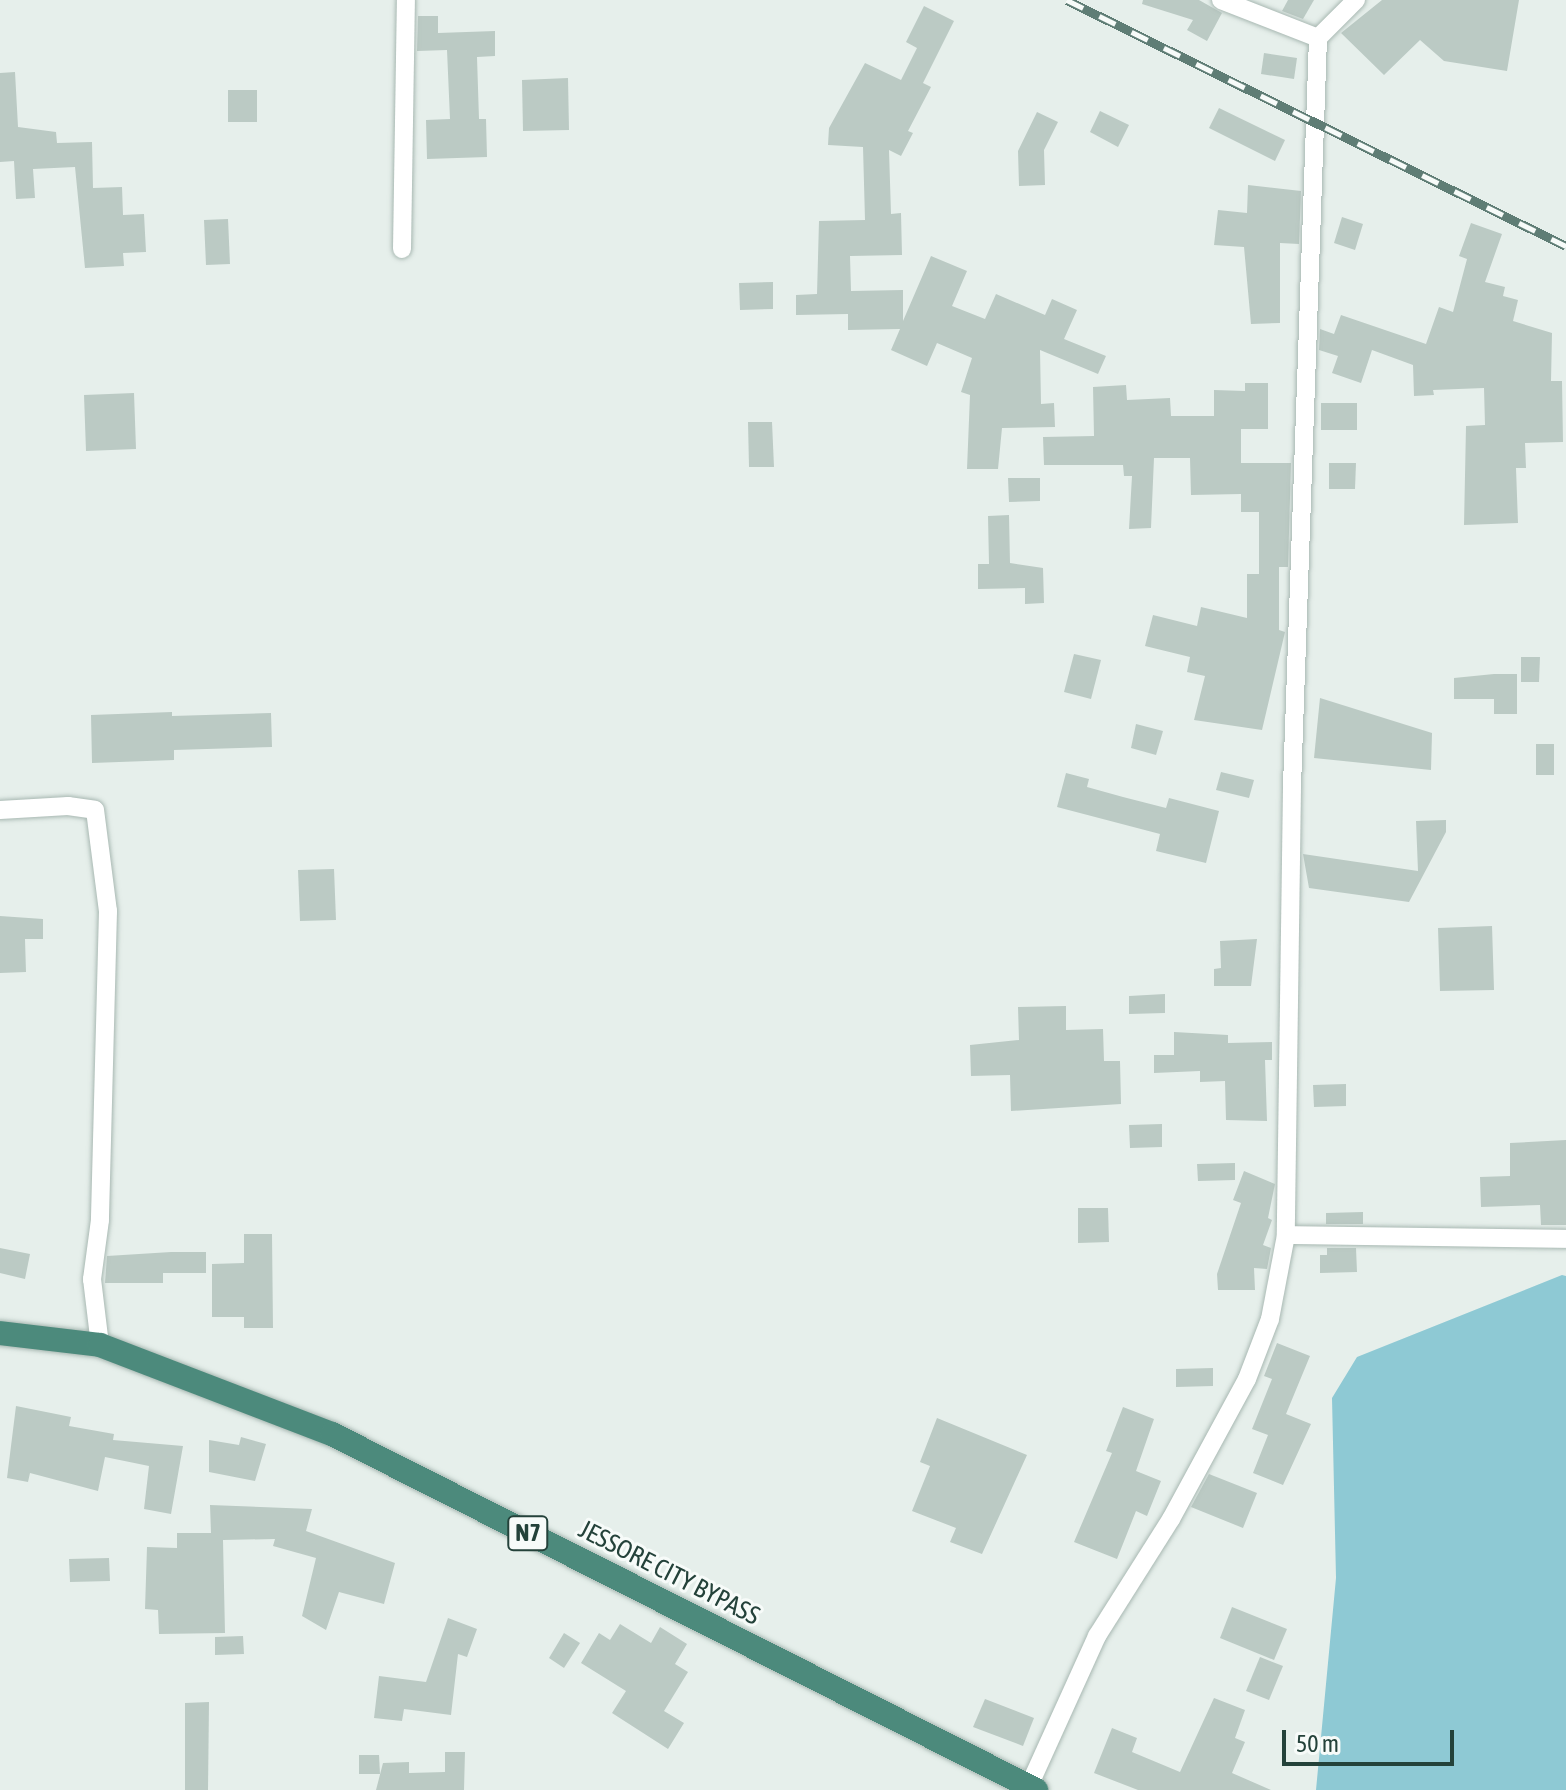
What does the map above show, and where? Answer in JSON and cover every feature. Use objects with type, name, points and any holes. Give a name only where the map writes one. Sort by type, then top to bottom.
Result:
[{"type":"highway","name":"JESSORE CITY BYPASS","points":[[0,1333],[100,1345],[332,1434],[1032,1788]]},
{"type":"street","points":[[402,249],[406,0]]},
{"type":"street","points":[[1221,0],[1318,38]]},
{"type":"street","points":[[1032,1788],[1097,1636],[1171,1519],[1247,1379],[1270,1319],[1286,1235],[1292,787],[1318,38],[1356,0]]},
{"type":"street","points":[[0,810],[68,806],[95,810],[108,911],[100,1220],[92,1279],[100,1345]]},
{"type":"street","points":[[1286,1235],[1566,1239]]},
{"type":"water","points":[[1566,1276],[1566,1790],[1316,1790],[1336,1578],[1332,1398],[1357,1357]]},
{"type":"building","points":[[1143,0],[1199,0],[1222,13],[1207,41],[1187,30],[1193,20],[1142,4]]},
{"type":"building","points":[[1288,0],[1314,0],[1303,19],[1282,11]]},
{"type":"building","points":[[1382,0],[1519,0],[1507,71],[1444,61],[1420,40],[1384,75],[1341,33]]},
{"type":"building","points":[[924,6],[954,21],[923,83],[931,87],[908,131],[913,133],[901,156],[889,150],[891,214],[901,213],[902,255],[850,256],[851,291],[903,290],[903,321],[931,256],[967,271],[952,306],[985,319],[996,294],[1045,315],[1052,299],[1077,310],[1064,339],[1106,356],[1098,374],[1040,350],[1041,404],[1054,403],[1055,427],[1002,428],[998,469],[967,469],[970,395],[961,392],[972,358],[937,343],[927,366],[891,350],[900,329],[848,330],[848,314],[796,315],[796,295],[817,294],[819,221],[865,220],[863,147],[828,145],[829,128],[865,63],[901,80],[917,48],[906,42]]},
{"type":"building","points":[[418,16],[438,16],[438,33],[495,31],[495,56],[477,57],[479,119],[486,119],[487,157],[427,159],[426,120],[450,119],[447,50],[417,51]]},
{"type":"building","points":[[1264,53],[1297,58],[1294,79],[1261,74]]},
{"type":"building","points":[[15,72],[18,127],[56,132],[57,143],[92,142],[93,188],[122,187],[123,215],[144,214],[146,252],[123,253],[124,266],[85,268],[75,167],[33,169],[35,198],[16,199],[14,161],[0,162],[0,73]]},
{"type":"building","points":[[568,78],[569,130],[523,131],[522,80]]},
{"type":"building","points":[[228,90],[257,90],[257,122],[228,122]]},
{"type":"building","points":[[1219,108],[1285,140],[1275,161],[1209,128]]},
{"type":"building","points":[[1100,111],[1129,125],[1118,147],[1090,132]]},
{"type":"building","points":[[1037,112],[1058,122],[1044,150],[1045,185],[1019,186],[1018,151]]},
{"type":"building","points":[[1248,185],[1301,191],[1299,244],[1280,243],[1280,323],[1251,324],[1244,247],[1214,245],[1218,210],[1247,213]]},
{"type":"building","points":[[1342,217],[1363,224],[1355,250],[1334,243]]},
{"type":"building","points":[[228,219],[230,264],[206,265],[204,220]]},
{"type":"building","points":[[1471,223],[1502,234],[1485,282],[1505,287],[1503,296],[1518,300],[1513,321],[1552,333],[1551,381],[1562,381],[1563,442],[1525,443],[1526,468],[1516,468],[1518,523],[1464,525],[1466,426],[1485,425],[1484,388],[1433,390],[1434,395],[1414,396],[1413,365],[1372,350],[1361,383],[1332,373],[1338,356],[1319,350],[1320,329],[1334,334],[1341,315],[1426,344],[1439,307],[1453,312],[1467,259],[1459,256]]},
{"type":"building","points":[[773,282],[773,309],[740,310],[739,283]]},
{"type":"building","points":[[1245,383],[1268,383],[1268,429],[1241,429],[1241,463],[1291,463],[1288,567],[1279,567],[1279,630],[1285,632],[1262,730],[1194,720],[1205,676],[1187,672],[1190,657],[1145,646],[1153,615],[1197,626],[1201,607],[1247,618],[1247,574],[1259,574],[1259,512],[1241,512],[1241,494],[1191,495],[1190,458],[1154,458],[1151,528],[1129,529],[1132,476],[1124,476],[1123,465],[1044,465],[1043,437],[1094,436],[1093,387],[1126,385],[1127,400],[1170,398],[1171,416],[1214,416],[1214,390],[1245,391]]},
{"type":"building","points":[[134,393],[136,449],[86,451],[84,395]]},
{"type":"building","points":[[1321,403],[1357,403],[1357,430],[1321,430]]},
{"type":"building","points":[[748,422],[772,422],[774,467],[749,467]]},
{"type":"building","points":[[1329,463],[1356,463],[1355,489],[1329,489]]},
{"type":"building","points":[[1008,478],[1040,478],[1040,501],[1009,502]]},
{"type":"building","points":[[1009,515],[1010,563],[1043,568],[1044,603],[1025,604],[1025,588],[978,589],[978,564],[989,564],[988,516]]},
{"type":"building","points":[[1074,654],[1101,660],[1091,699],[1064,692]]},
{"type":"building","points":[[1521,657],[1540,657],[1539,682],[1521,682]]},
{"type":"building","points":[[1517,674],[1517,714],[1494,714],[1494,699],[1454,699],[1454,678]]},
{"type":"building","points":[[1320,698],[1432,733],[1431,770],[1314,758]]},
{"type":"building","points":[[172,712],[172,716],[271,713],[272,747],[174,750],[174,760],[92,763],[91,715]]},
{"type":"building","points":[[1136,724],[1163,731],[1156,755],[1131,748]]},
{"type":"building","points":[[1536,744],[1554,744],[1554,775],[1536,775]]},
{"type":"building","points":[[1221,772],[1254,780],[1249,798],[1216,790]]},
{"type":"building","points":[[1066,773],[1089,779],[1087,787],[1166,808],[1169,798],[1219,811],[1206,863],[1156,851],[1160,834],[1057,807]]},
{"type":"building","points":[[1446,820],[1446,832],[1409,902],[1309,888],[1303,854],[1418,871],[1416,821]]},
{"type":"building","points":[[334,869],[336,920],[300,921],[298,870]]},
{"type":"building","points":[[0,916],[43,919],[43,939],[25,939],[26,972],[0,973]]},
{"type":"building","points":[[1492,926],[1494,990],[1440,991],[1438,928]]},
{"type":"building","points":[[1257,939],[1251,986],[1214,986],[1214,969],[1221,968],[1220,941]]},
{"type":"building","points":[[1165,994],[1165,1013],[1129,1014],[1129,996]]},
{"type":"building","points":[[1066,1006],[1066,1030],[1103,1029],[1104,1061],[1120,1061],[1121,1104],[1011,1111],[1010,1075],[971,1076],[970,1045],[1019,1040],[1018,1007]]},
{"type":"building","points":[[1174,1032],[1228,1035],[1228,1043],[1272,1042],[1272,1060],[1265,1060],[1267,1121],[1226,1120],[1225,1081],[1200,1082],[1200,1071],[1154,1073],[1154,1055],[1174,1055]]},
{"type":"building","points":[[1346,1084],[1346,1106],[1314,1107],[1313,1085]]},
{"type":"building","points":[[1162,1124],[1162,1147],[1130,1148],[1129,1125]]},
{"type":"building","points":[[1566,1140],[1566,1225],[1541,1225],[1540,1205],[1481,1207],[1480,1177],[1510,1176],[1510,1143]]},
{"type":"building","points":[[1235,1163],[1235,1180],[1198,1181],[1197,1164]]},
{"type":"building","points":[[1244,1171],[1275,1184],[1268,1218],[1272,1220],[1263,1245],[1271,1248],[1267,1269],[1254,1268],[1255,1290],[1218,1290],[1217,1274],[1241,1203],[1233,1200]]},
{"type":"building","points":[[1078,1208],[1108,1208],[1109,1242],[1078,1243]]},
{"type":"building","points":[[1363,1212],[1363,1224],[1326,1224],[1326,1213]]},
{"type":"building","points":[[244,1234],[272,1234],[273,1328],[244,1328],[244,1317],[212,1317],[212,1264],[244,1263]]},
{"type":"building","points":[[0,1248],[30,1254],[25,1279],[0,1273]]},
{"type":"building","points":[[1327,1248],[1356,1248],[1357,1272],[1320,1273],[1320,1255],[1327,1255]]},
{"type":"building","points":[[206,1252],[206,1273],[163,1273],[163,1283],[105,1283],[107,1256]]},
{"type":"building","points":[[1277,1343],[1310,1356],[1286,1414],[1311,1424],[1283,1485],[1253,1473],[1268,1435],[1252,1429],[1272,1379],[1264,1376]]},
{"type":"building","points":[[1213,1368],[1213,1386],[1176,1387],[1176,1369]]},
{"type":"building","points":[[16,1406],[71,1417],[69,1426],[114,1434],[113,1440],[183,1446],[171,1514],[144,1509],[149,1466],[105,1457],[98,1491],[30,1473],[28,1482],[7,1478]]},
{"type":"building","points":[[1123,1407],[1154,1419],[1136,1471],[1161,1481],[1147,1516],[1136,1511],[1117,1559],[1074,1542],[1112,1453],[1106,1451]]},
{"type":"building","points":[[937,1418],[1027,1455],[982,1554],[950,1542],[956,1528],[912,1511],[930,1466],[920,1462]]},
{"type":"building","points":[[241,1437],[266,1444],[255,1481],[209,1472],[209,1440],[239,1445]]},
{"type":"building","points":[[1209,1474],[1257,1493],[1243,1528],[1191,1507]]},
{"type":"building","points":[[210,1505],[312,1509],[306,1531],[395,1563],[384,1604],[339,1592],[326,1630],[302,1616],[316,1558],[273,1546],[275,1539],[223,1540],[225,1633],[159,1634],[158,1610],[145,1609],[147,1547],[177,1548],[177,1533],[211,1533]]},
{"type":"building","points":[[109,1558],[110,1581],[70,1582],[69,1559]]},
{"type":"building","points":[[1232,1607],[1287,1629],[1274,1660],[1220,1638]]},
{"type":"building","points":[[448,1618],[477,1629],[467,1657],[458,1654],[451,1715],[404,1709],[402,1721],[374,1718],[379,1676],[426,1682]]},
{"type":"building","points":[[620,1624],[651,1643],[660,1627],[687,1644],[675,1664],[688,1672],[664,1711],[684,1723],[668,1749],[612,1713],[626,1691],[581,1663],[599,1633],[610,1640]]},
{"type":"building","points":[[564,1633],[580,1643],[564,1668],[549,1658]]},
{"type":"building","points":[[243,1636],[244,1654],[215,1655],[215,1637]]},
{"type":"building","points":[[1260,1657],[1283,1666],[1269,1700],[1246,1691]]},
{"type":"building","points":[[1214,1698],[1245,1710],[1235,1738],[1245,1742],[1232,1773],[1271,1790],[1138,1790],[1094,1773],[1112,1728],[1137,1738],[1132,1752],[1180,1772]]},
{"type":"building","points":[[985,1699],[1034,1718],[1023,1746],[973,1727]]},
{"type":"building","points":[[209,1702],[208,1790],[185,1790],[185,1703]]},
{"type":"building","points":[[445,1752],[465,1752],[464,1790],[376,1790],[383,1763],[409,1762],[409,1773],[445,1772]]},
{"type":"building","points":[[359,1755],[379,1755],[380,1774],[359,1774]]},
{"type":"railway","points":[[1067,0],[1566,246]]}]
